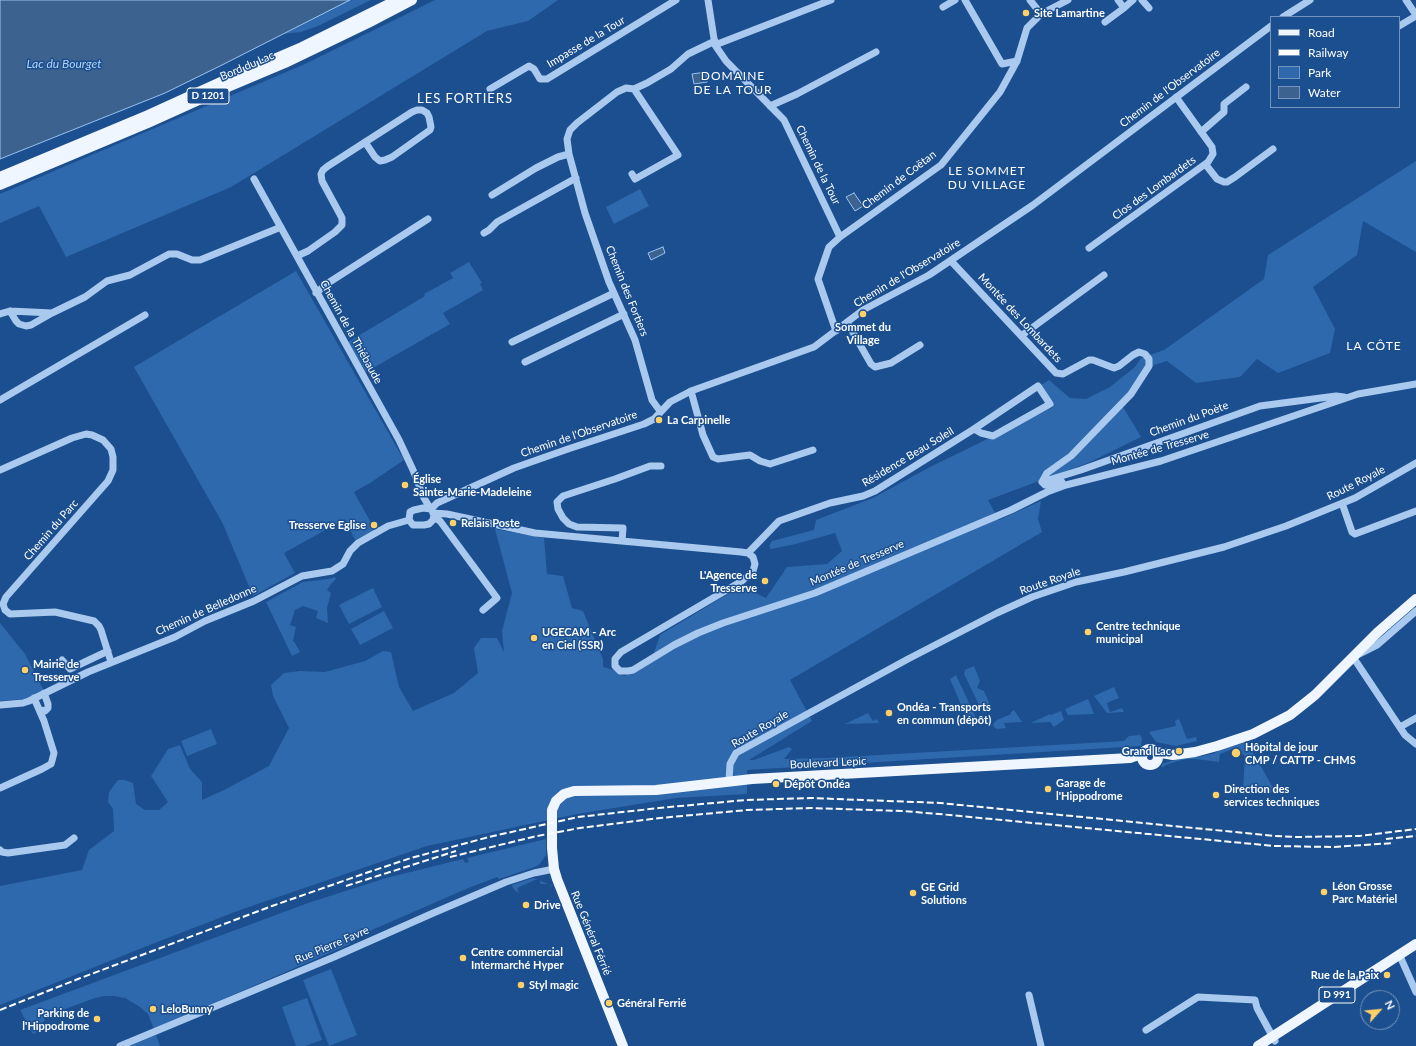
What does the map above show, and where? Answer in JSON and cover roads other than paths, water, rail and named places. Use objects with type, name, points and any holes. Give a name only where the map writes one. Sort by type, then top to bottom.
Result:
[{"type":"main road","name":"Bord du Lac","points":[[0,177],[148,115],[302,47],[396,0]]},
{"type":"main road","name":"Bord du Lac","points":[[0,185],[148,123],[285,63],[412,0]]},
{"type":"main road","points":[[1353,657],[1378,632],[1416,599]]},
{"type":"main road","name":"Boulevard Lepic","points":[[552,825],[552,810],[554,804],[558,798],[567,792],[656,790],[729,781],[1144,758],[1149,750],[1156,757],[1195,752],[1253,734],[1297,710],[1315,695],[1353,657]]},
{"type":"main road","name":"Rue Général Férrié","points":[[552,825],[554,870],[623,1046]]},
{"type":"main road","name":"D 991","points":[[1258,1046],[1272,1041],[1401,957],[1416,944]]},
{"type":"main road","name":"D 991","points":[[1401,957],[1416,951]]},
{"type":"street","name":"Impasse de la Tour","points":[[490,89],[529,66],[534,69],[540,79],[547,79],[676,0]]},
{"type":"street","name":"Chemin de la Tour","points":[[708,0],[715,43],[726,61],[784,120],[840,236]]},
{"type":"street","name":"Chemin des Fortiers","points":[[660,411],[652,400],[635,340],[614,292],[585,213],[569,154],[567,140],[570,130],[617,92],[626,88],[634,89],[647,83],[670,69],[688,54],[831,0]]},
{"type":"street","points":[[944,7],[955,0]]},
{"type":"street","points":[[965,0],[1002,64],[1017,61]]},
{"type":"street","points":[[1030,0],[1041,14]]},
{"type":"street","name":"Chemin de Coëtan","points":[[836,331],[818,279],[829,247],[840,236],[941,165],[1000,92],[1017,61],[1026,28],[1041,14],[1068,0]]},
{"type":"street","points":[[1118,0],[1124,8]]},
{"type":"street","points":[[1105,22],[1133,0]]},
{"type":"street","points":[[1142,0],[1149,8]]},
{"type":"street","points":[[1284,16],[1310,0]]},
{"type":"street","points":[[1400,25],[1416,15],[1406,0]]},
{"type":"street","name":"Chemin de l'Observatoire","points":[[430,511],[437,503],[514,468],[644,424],[654,419],[670,402],[691,391],[804,351],[818,344],[863,310],[877,301],[929,275],[1033,205],[1270,27]]},
{"type":"street","points":[[770,106],[811,87],[876,52]]},
{"type":"street","points":[[1201,132],[1224,112],[1224,104],[1246,87]]},
{"type":"street","points":[[632,174],[635,178],[678,155],[634,89]]},
{"type":"street","name":"Clos des Lombardets","points":[[1089,248],[1206,164],[1211,157],[1213,151],[1212,147],[1176,97]]},
{"type":"street","points":[[297,256],[308,251],[336,232],[342,226],[342,218],[322,181],[321,174],[323,170],[365,142],[416,110],[422,110],[427,113],[429,117],[432,127],[430,130],[392,157],[385,160],[380,161],[375,157],[365,142]]},
{"type":"street","points":[[1206,164],[1217,179],[1226,182],[1273,150]]},
{"type":"street","points":[[492,195],[536,168],[558,157],[569,154]]},
{"type":"street","points":[[484,233],[497,222],[576,178]]},
{"type":"street","name":"Chemin de la Thiébaude","points":[[254,179],[398,440],[413,470],[430,511]]},
{"type":"street","points":[[316,293],[328,283],[428,220]]},
{"type":"street","points":[[10,311],[16,322],[22,326],[31,325],[85,297],[107,281],[130,275],[169,254],[177,254],[192,260],[200,260],[281,227]]},
{"type":"street","name":"Montée des Lombardets","points":[[951,261],[1051,369],[1059,374],[1063,374],[1089,360],[1093,360],[1114,368],[1139,352],[1145,354],[1149,363],[1145,373],[1131,394],[1071,456],[1047,473],[1042,482]]},
{"type":"street","points":[[1020,336],[1104,274]]},
{"type":"street","points":[[512,342],[614,292]]},
{"type":"street","points":[[0,314],[10,311],[52,313]]},
{"type":"street","points":[[525,362],[624,314]]},
{"type":"street","points":[[0,400],[145,315]]},
{"type":"street","points":[[847,322],[871,364],[875,367],[891,363],[920,345]]},
{"type":"street","name":"Montée de Tresserve","points":[[748,553],[753,557],[755,564],[753,571],[747,578],[620,652],[614,662],[618,669],[623,672],[632,670],[674,645],[723,622],[815,593],[1011,510],[1066,485],[1162,461],[1347,397],[1367,392],[1416,384]]},
{"type":"street","name":"Résidence Beau Soleil","points":[[748,553],[779,521],[830,503],[864,496],[876,491],[974,429],[1038,386],[1050,404],[993,436],[981,433],[974,429]]},
{"type":"street","points":[[691,391],[703,435],[712,457],[718,459],[750,456],[770,464],[813,450]]},
{"type":"street","name":"Chemin du Poète","points":[[1042,482],[1081,470],[1260,406],[1336,396],[1347,397]]},
{"type":"street","name":"Chemin du Parc","points":[[0,470],[72,438],[86,434],[102,440],[111,450],[113,470],[108,481],[6,597],[3,604],[5,610],[10,614],[55,612],[94,621],[99,626],[108,651],[110,662]]},
{"type":"street","name":"Route Royale","points":[[729,781],[730,764],[736,754],[908,659],[1008,608],[1032,597],[1076,582],[1124,572],[1236,543],[1300,521],[1368,492],[1416,463]]},
{"type":"street","points":[[622,541],[622,528],[577,527],[569,524],[563,518],[558,509],[557,502],[564,496],[650,466],[661,466]]},
{"type":"street","points":[[1042,482],[1045,486],[1048,486],[1099,472],[1100,476]]},
{"type":"street","points":[[1342,503],[1352,532],[1355,534],[1416,511]]},
{"type":"street","points":[[430,511],[431,522],[424,525],[413,525],[409,520],[409,514],[412,511],[430,511],[535,533],[748,553]]},
{"type":"street","points":[[430,511],[440,521],[497,598],[484,610]]},
{"type":"street","name":"Chemin de Belledonne","points":[[0,705],[23,703],[110,662],[175,636],[205,621],[254,601],[302,576],[326,573],[336,570],[343,564],[350,551],[358,543],[388,526],[409,520]]},
{"type":"street","points":[[1416,611],[1377,645],[1353,657],[1405,735],[1416,744]]},
{"type":"street","points":[[62,660],[70,669],[108,651]]},
{"type":"street","points":[[40,710],[45,711],[48,708],[44,693]]},
{"type":"street","points":[[0,788],[42,769],[52,761],[54,753],[40,710],[34,698]]},
{"type":"street","points":[[1400,727],[1416,718]]},
{"type":"street","points":[[0,850],[8,853],[65,845],[74,838]]},
{"type":"street","name":"Rue Pierre Favre","points":[[120,1046],[334,957],[506,882],[534,873],[554,870]]},
{"type":"street","points":[[1401,957],[1416,992]]},
{"type":"street","points":[[1029,995],[1041,1046]]},
{"type":"street","points":[[1146,1030],[1198,996],[1255,1000],[1257,1008],[1272,1041]]},
{"type":"water","name":"Lac du Bourget","points":[[0,0],[350,0],[165,93],[0,159]]},
{"type":"water","points":[[706,72],[707,82],[694,84],[692,74]]},
{"type":"water","points":[[854,193],[863,206],[855,211],[846,197]]},
{"type":"water","points":[[663,247],[665,253],[651,260],[648,253]]},
{"type":"railway","points":[[0,1010],[272,906],[366,873],[411,858],[489,837],[578,817],[746,800],[811,798],[940,803],[1275,836],[1359,836],[1416,829]]},
{"type":"railway","points":[[450,857],[537,836],[580,828],[660,818],[747,810],[811,808],[902,811],[939,814],[1274,846],[1333,847],[1394,843]]},
{"type":"railway","points":[[1386,839],[1416,836]]},
{"type":"railway","points":[[346,886],[456,851]]},
{"type":"place","name":"Site Lamartine","points":[[1026,13]]},
{"type":"place","name":"Sommet du Village","points":[[863,314]]},
{"type":"place","name":"La Carpinelle","points":[[659,420]]},
{"type":"place","name":"Église Sainte-Marie-Madeleine","points":[[405,485]]},
{"type":"place","name":"Relais Poste","points":[[453,523]]},
{"type":"place","name":"Tresserve Eglise","points":[[374,525]]},
{"type":"place","name":"L'Agence de Tresserve","points":[[765,581]]},
{"type":"place","name":"Centre technique municipal","points":[[1088,632]]},
{"type":"place","name":"UGECAM - Arc en Ciel (SSR)","points":[[534,638]]},
{"type":"place","name":"Mairie de Tresserve","points":[[25,670]]},
{"type":"place","name":"Ondéa - Transports en commun (dépôt)","points":[[889,713]]},
{"type":"place","name":"Grand Lac","points":[[1179,751]]},
{"type":"place","name":"Hôpital de jour CMP / CATTP - CHMS","points":[[1236,753]]},
{"type":"place","name":"Dépôt Ondéa","points":[[776,784]]},
{"type":"place","name":"Garage de l'Hippodrome","points":[[1048,789]]},
{"type":"place","name":"Direction des services techniques","points":[[1216,795]]},
{"type":"place","name":"Léon Grosse Parc Matériel","points":[[1324,892]]},
{"type":"place","name":"GE Grid Solutions","points":[[913,893]]},
{"type":"place","name":"Drive","points":[[526,905]]},
{"type":"place","name":"Centre commercial Intermarché Hyper","points":[[463,958]]},
{"type":"place","name":"Rue de la Paix","points":[[1387,975]]},
{"type":"place","name":"Styl magic","points":[[521,985]]},
{"type":"place","name":"Général Ferrié","points":[[609,1003]]},
{"type":"place","name":"LeloBunny","points":[[153,1009]]},
{"type":"place","name":"Parking de l'Hippodrome","points":[[97,1019]]},
{"type":"district","name":"DOMAINE DE LA TOUR","points":[[733,83]]},
{"type":"district","name":"LES FORTIERS","points":[[465,99]]},
{"type":"district","name":"LE SOMMET DU VILLAGE","points":[[987,178]]},
{"type":"district","name":"LA CÔTE","points":[[1374,346]]}]
